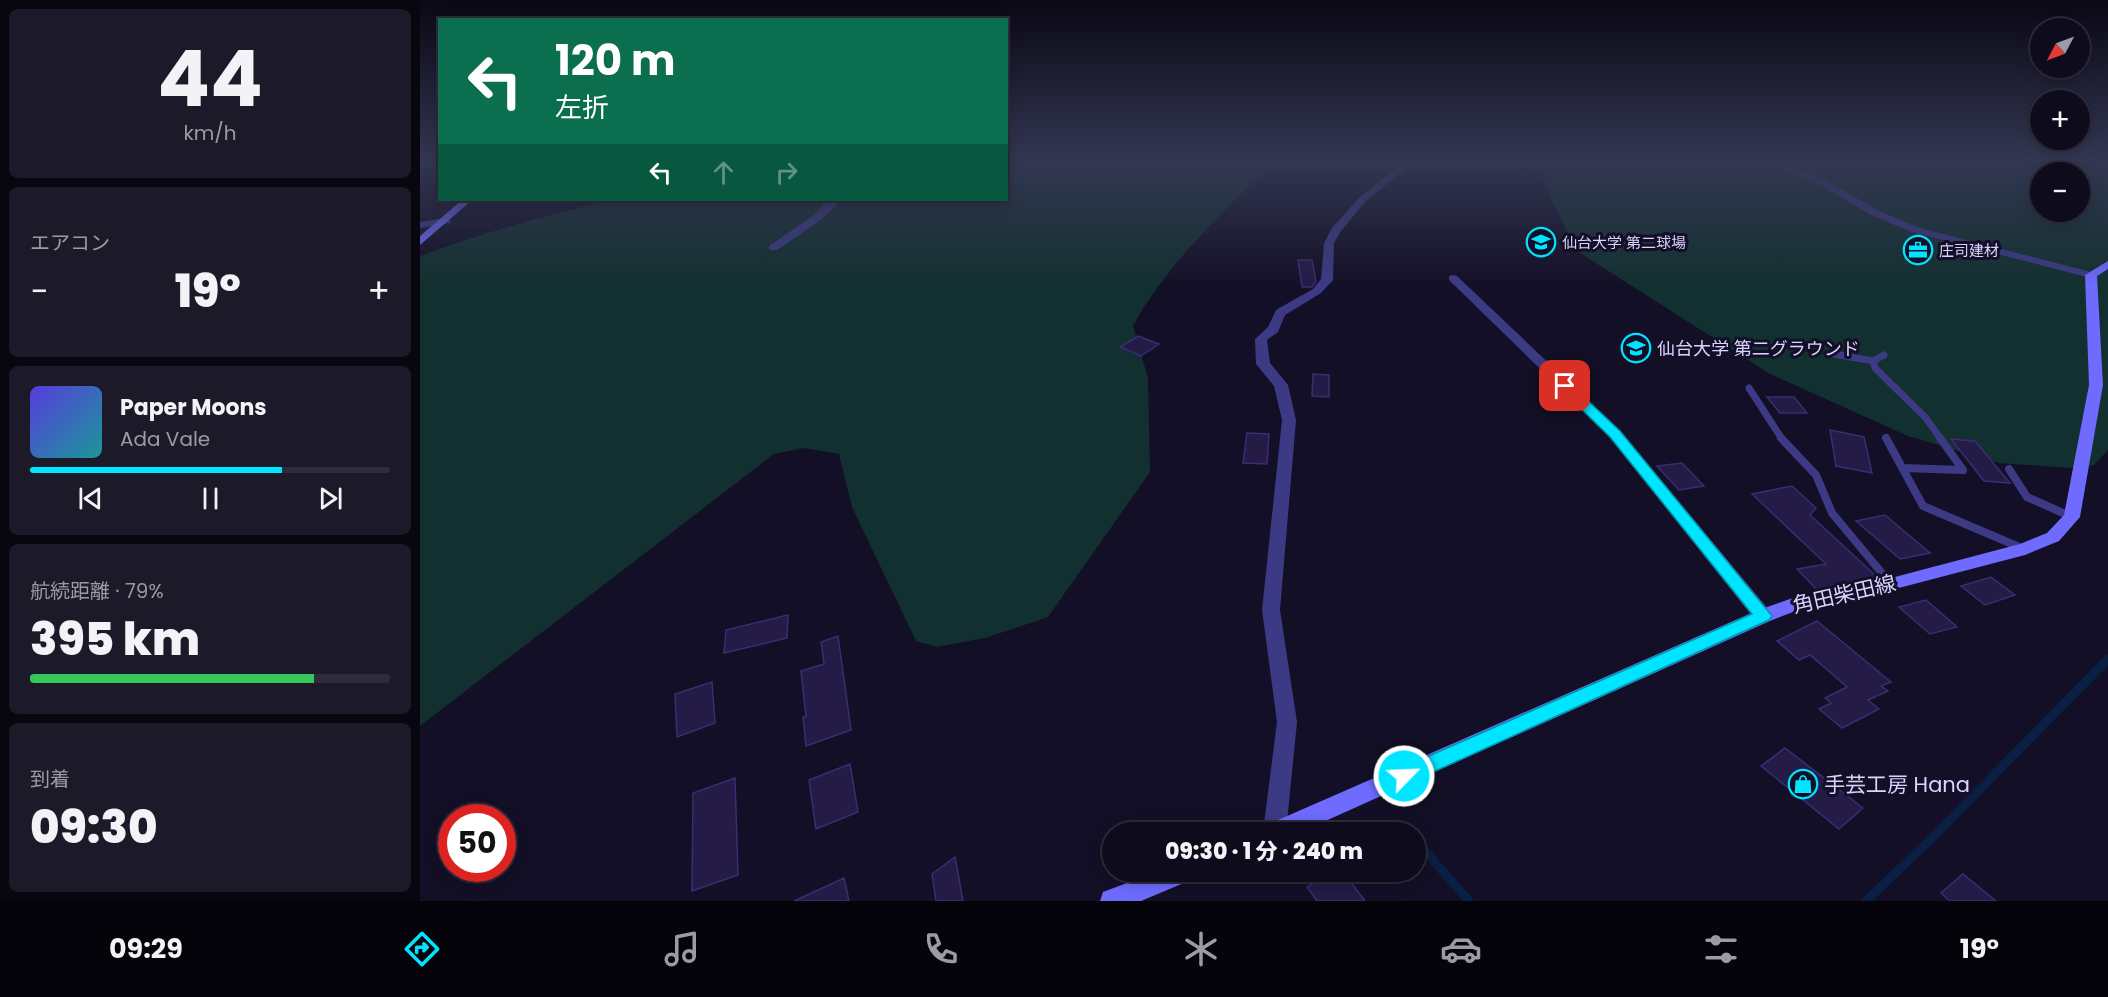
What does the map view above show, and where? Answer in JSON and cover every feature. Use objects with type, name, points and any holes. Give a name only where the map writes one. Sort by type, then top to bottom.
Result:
[{"type":"main road","points":[[420,242],[465,202]]},
{"type":"main road","points":[[2072,517],[2096,385],[2091,275],[2108,264]]},
{"type":"main road","name":"角田柴田線","points":[[1298,822],[1763,616],[1790,606],[1891,584],[2025,549],[2053,537],[2072,517]]},
{"type":"main road","points":[[1113,901],[1159,882]]},
{"type":"street","points":[[773,248],[818,217],[833,202]]},
{"type":"street","points":[[1276,822],[1287,722],[1271,610],[1289,420],[1281,384],[1263,364],[1261,339],[1274,329],[1280,313],[1317,291],[1328,280],[1329,243],[1352,210],[1362,202]]},
{"type":"street","points":[[1856,202],[1875,213],[1916,230],[2091,275]]},
{"type":"street","points":[[420,225],[446,221]]},
{"type":"street","points":[[1453,278],[1615,434],[1763,616]]},
{"type":"lane","points":[[1834,354],[1873,361],[1884,355]]},
{"type":"lane","points":[[1873,361],[1883,378],[1925,417],[1963,471],[1902,468]]},
{"type":"lane","points":[[1749,388],[1784,443],[1816,475],[1832,513],[1891,584]]},
{"type":"lane","points":[[1886,438],[1923,506],[2025,549]]},
{"type":"lane","points":[[2010,469],[2027,497],[2072,517]]},
{"type":"green space","points":[[605,202],[1233,202],[1198,238],[1162,281],[1133,326],[1148,378],[1150,472],[1048,617],[985,638],[937,647],[916,641],[852,507],[839,454],[804,448],[774,454],[420,726],[420,256],[564,211]]},
{"type":"green space","points":[[1553,202],[2030,202],[2030,222],[2090,222],[2090,202],[2108,202],[2108,450],[2094,465],[2070,468],[1999,463],[1908,436],[1770,374],[1577,251]]},
{"type":"building","points":[[1298,260],[1312,260],[1316,281],[1312,287],[1302,287]]},
{"type":"building","points":[[1138,336],[1159,344],[1141,356],[1120,347]]},
{"type":"building","points":[[1313,374],[1329,375],[1329,397],[1312,396]]},
{"type":"building","points":[[1767,397],[1794,397],[1807,413],[1780,413]]},
{"type":"building","points":[[1830,430],[1864,437],[1872,473],[1836,466]]},
{"type":"building","points":[[1247,433],[1269,434],[1267,464],[1243,463]]},
{"type":"building","points":[[1951,439],[1975,441],[2010,483],[1984,481]]},
{"type":"building","points":[[1682,463],[1704,486],[1679,490],[1657,466]]},
{"type":"building","points":[[1792,486],[1816,508],[1810,515],[1876,576],[1816,589],[1797,569],[1826,564],[1752,494]]},
{"type":"building","points":[[1885,515],[1930,553],[1900,559],[1856,521]]},
{"type":"building","points":[[1991,577],[2015,595],[1985,605],[1961,586]]},
{"type":"building","points":[[1926,600],[1957,627],[1930,634],[1899,607]]},
{"type":"building","points":[[788,615],[787,638],[724,653],[726,630]]},
{"type":"building","points":[[1817,621],[1891,682],[1881,686],[1888,691],[1868,700],[1879,709],[1842,728],[1819,709],[1831,703],[1825,698],[1847,687],[1810,655],[1799,660],[1777,641]]},
{"type":"building","points":[[838,636],[851,730],[806,746],[803,717],[806,716],[801,671],[824,664],[821,642]]},
{"type":"building","points":[[712,682],[715,723],[677,737],[675,694]]},
{"type":"building","points":[[1785,748],[1863,808],[1839,829],[1761,766]]},
{"type":"building","points":[[850,764],[858,812],[816,829],[809,780]]},
{"type":"building","points":[[735,778],[738,875],[692,891],[693,793]]},
{"type":"building","points":[[955,857],[963,901],[936,901],[932,874]]},
{"type":"building","points":[[1963,874],[1996,901],[1950,901],[1941,893]]},
{"type":"building","points":[[844,878],[849,901],[794,901]]},
{"type":"building","points":[[1315,882],[1351,882],[1365,901],[1317,901],[1307,887]]},
{"type":"waterway","points":[[1866,901],[1929,841],[2108,659]]},
{"type":"waterway","points":[[1426,852],[1469,901]]},
{"type":"place","name":"仙台大学 第二球場","points":[[1541,242]]},
{"type":"place","name":"庄司建材","points":[[1918,250]]},
{"type":"place","name":"仙台大学 第二グラウンド","points":[[1636,348]]},
{"type":"place","name":"手芸工房 Hana","points":[[1803,784]]},
{"type":"route","points":[[1404,776],[1763,616],[1615,434],[1565,386]]}]
